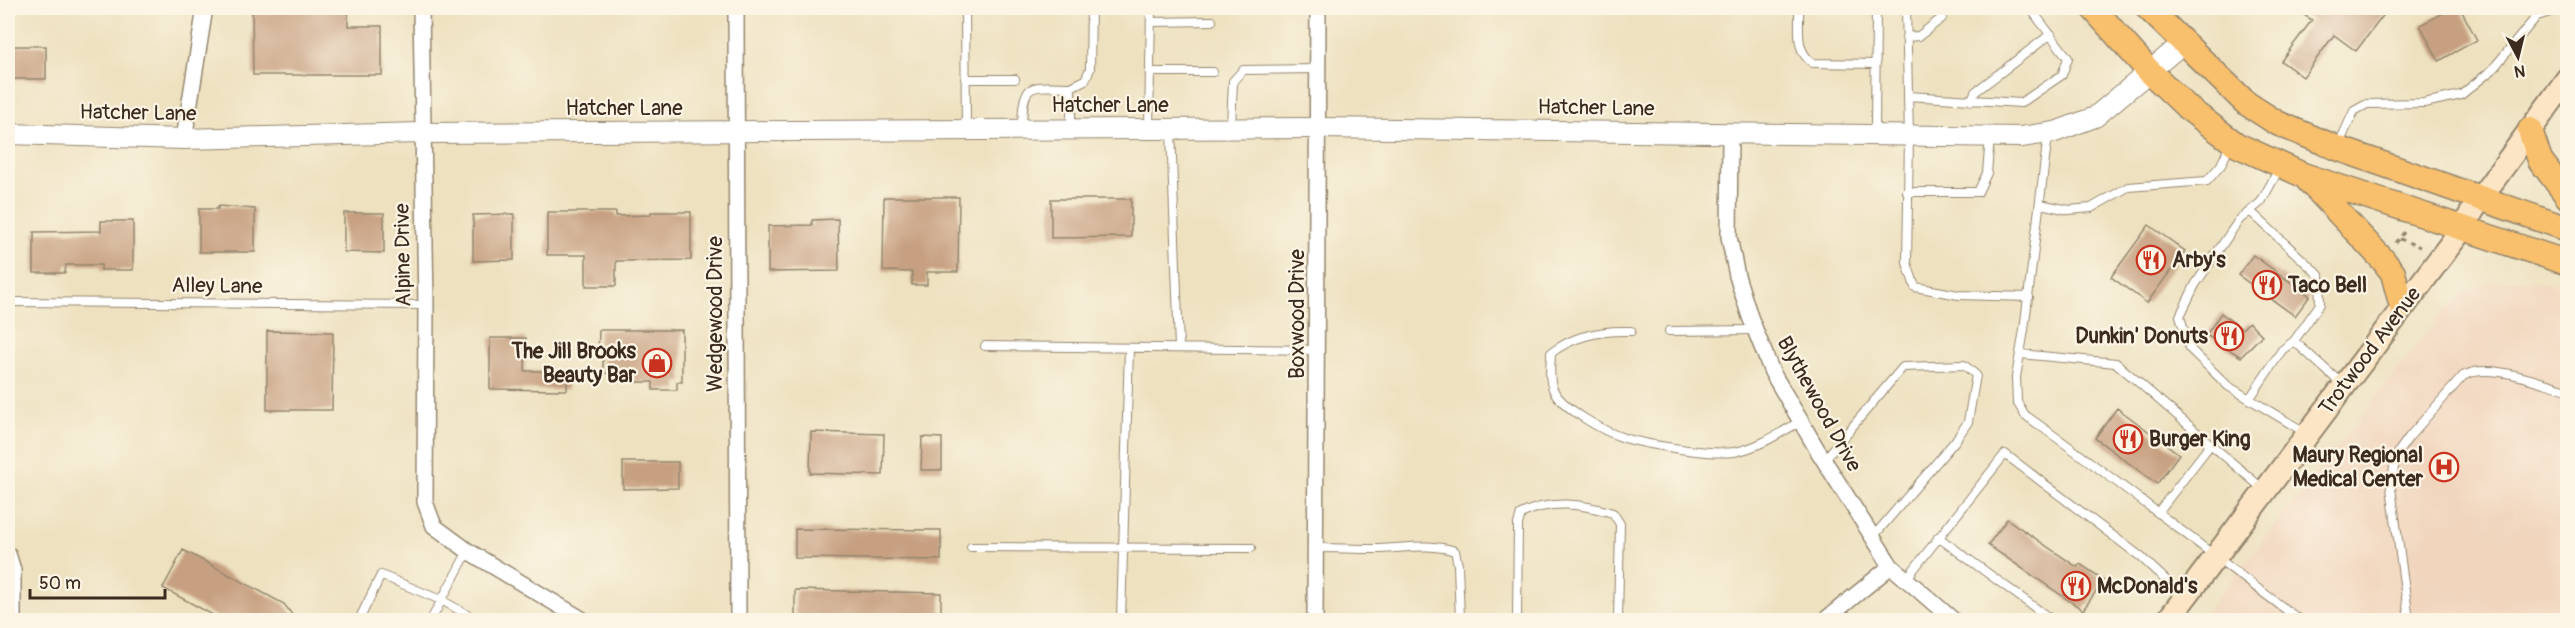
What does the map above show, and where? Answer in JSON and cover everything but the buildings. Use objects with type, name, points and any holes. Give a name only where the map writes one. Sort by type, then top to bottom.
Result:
[{"type":"main road","points":[[2093,8],[2148,70],[2189,109],[2232,141],[2303,175],[2568,263]]},
{"type":"main road","points":[[2148,8],[2182,44],[2246,103],[2277,123],[2337,148],[2479,200],[2568,229]]},
{"type":"main road","name":"Trotwood Avenue","points":[[2168,621],[2462,229],[2479,200],[2568,78]]},
{"type":"main road","points":[[2530,130],[2540,160],[2568,197]]},
{"type":"main road","points":[[2303,175],[2393,273],[2402,307]]},
{"type":"street","points":[[183,139],[205,8]]},
{"type":"street","name":"Alpine Drive","points":[[421,8],[421,133],[426,305],[425,502],[434,526],[468,551]]},
{"type":"street","name":"Wedgewood Drive","points":[[736,8],[738,621]]},
{"type":"street","name":"Boxwood Drive","points":[[1315,621],[1318,8]]},
{"type":"street","name":"Hatcher Lane","points":[[8,134],[183,139],[421,133],[1319,128],[2021,137],[2048,133],[2095,117],[2148,70],[2182,44]]},
{"type":"street","name":"Blythewood Drive","points":[[1730,135],[1729,237],[1737,276],[1772,372],[1891,566],[1953,621]]},
{"type":"street","points":[[468,551],[583,621]]},
{"type":"street","points":[[8,554],[13,570],[14,621]]},
{"type":"street","points":[[1825,621],[1891,566]]},
{"type":"lane","points":[[965,8],[966,130]]},
{"type":"lane","points":[[1022,129],[1023,99],[1028,91],[1036,87],[1071,87],[1085,80],[1090,69],[1091,8]]},
{"type":"lane","points":[[1149,129],[1151,8]]},
{"type":"lane","points":[[1799,8],[1800,48],[1805,58],[1813,63],[1876,64]]},
{"type":"lane","points":[[1875,135],[1876,8]]},
{"type":"lane","points":[[1906,8],[1909,136],[1907,263],[1915,287],[1959,295],[2029,297]]},
{"type":"lane","points":[[1908,96],[2021,103],[2062,75],[2068,58],[2030,8]]},
{"type":"lane","points":[[2337,148],[2354,111],[2367,104],[2424,103],[2461,95],[2492,70],[2537,16],[2560,9],[2568,11]]},
{"type":"lane","points":[[1906,37],[1919,36],[1942,18]]},
{"type":"lane","points":[[1151,22],[1212,21]]},
{"type":"lane","points":[[1971,101],[1975,92],[2051,34]]},
{"type":"lane","points":[[1231,128],[1233,81],[1243,70],[1318,69]]},
{"type":"lane","points":[[1150,72],[1213,72]]},
{"type":"lane","points":[[965,79],[1015,79]]},
{"type":"lane","points":[[1071,87],[1071,129]]},
{"type":"lane","points":[[1171,128],[1179,348]]},
{"type":"lane","points":[[2048,133],[2029,297],[2016,377],[2017,402],[2025,415],[2158,511],[2300,621]]},
{"type":"lane","points":[[1907,192],[1978,192],[1987,173],[1990,137]]},
{"type":"lane","points":[[2040,204],[2069,210],[2091,208],[2128,187],[2207,181],[2221,165],[2232,141]]},
{"type":"lane","points":[[2280,165],[2261,202],[2239,220],[2195,285],[2180,316],[2189,348],[2228,386],[2308,434]]},
{"type":"lane","points":[[2250,212],[2319,275],[2320,304],[2295,341],[2282,350],[2250,398]]},
{"type":"lane","name":"Alley Lane","points":[[8,302],[426,305]]},
{"type":"lane","points":[[1631,331],[1610,330],[1566,341],[1551,352],[1550,375],[1553,390],[1573,412],[1623,438],[1714,453],[1736,451],[1762,443],[1801,421]]},
{"type":"lane","points":[[1669,331],[1755,330]]},
{"type":"lane","points":[[2295,341],[2344,386]]},
{"type":"lane","points":[[985,346],[1317,350]]},
{"type":"lane","points":[[1121,621],[1121,547],[1129,348]]},
{"type":"lane","points":[[2020,354],[2116,363],[2265,491]]},
{"type":"lane","points":[[1824,460],[1903,367],[1964,365],[1976,375],[1968,422],[1955,441],[1873,537]]},
{"type":"lane","points":[[2409,621],[2391,488],[2399,451],[2463,376],[2469,372],[2494,371],[2568,390]]},
{"type":"lane","points":[[2158,511],[2210,445]]},
{"type":"lane","points":[[1906,579],[2005,454],[2141,557],[2185,598]]},
{"type":"lane","points":[[1517,621],[1518,524],[1521,514],[1535,507],[1583,505],[1613,513],[1620,524],[1618,621]]},
{"type":"lane","points":[[1938,537],[2052,621]]},
{"type":"lane","points":[[1316,548],[1376,549],[1414,546],[1455,551],[1458,565],[1460,621]]},
{"type":"lane","points":[[971,547],[1251,548]]},
{"type":"lane","points":[[431,621],[468,551]]},
{"type":"lane","points":[[359,621],[381,575],[443,600],[477,621]]},
{"type":"path","points":[[2400,239],[2420,246]]},
{"type":"shaded area","name":"Maury Regional Medical Center","points":[[2516,279],[2552,283],[2567,290],[2567,620],[2200,620],[2442,314],[2463,294],[2491,282]]},
{"type":"place","name":"Arby's","points":[[2151,260]]},
{"type":"place","name":"Taco Bell","points":[[2267,285]]},
{"type":"place","name":"Dunkin' Donuts","points":[[2229,336]]},
{"type":"place","name":"The Jill Brooks Beauty Bar","points":[[657,363]]},
{"type":"place","name":"Burger King","points":[[2128,439]]},
{"type":"place","name":"Maury Regional Medical Center","points":[[2444,467]]},
{"type":"place","name":"McDonald's","points":[[2076,586]]}]
